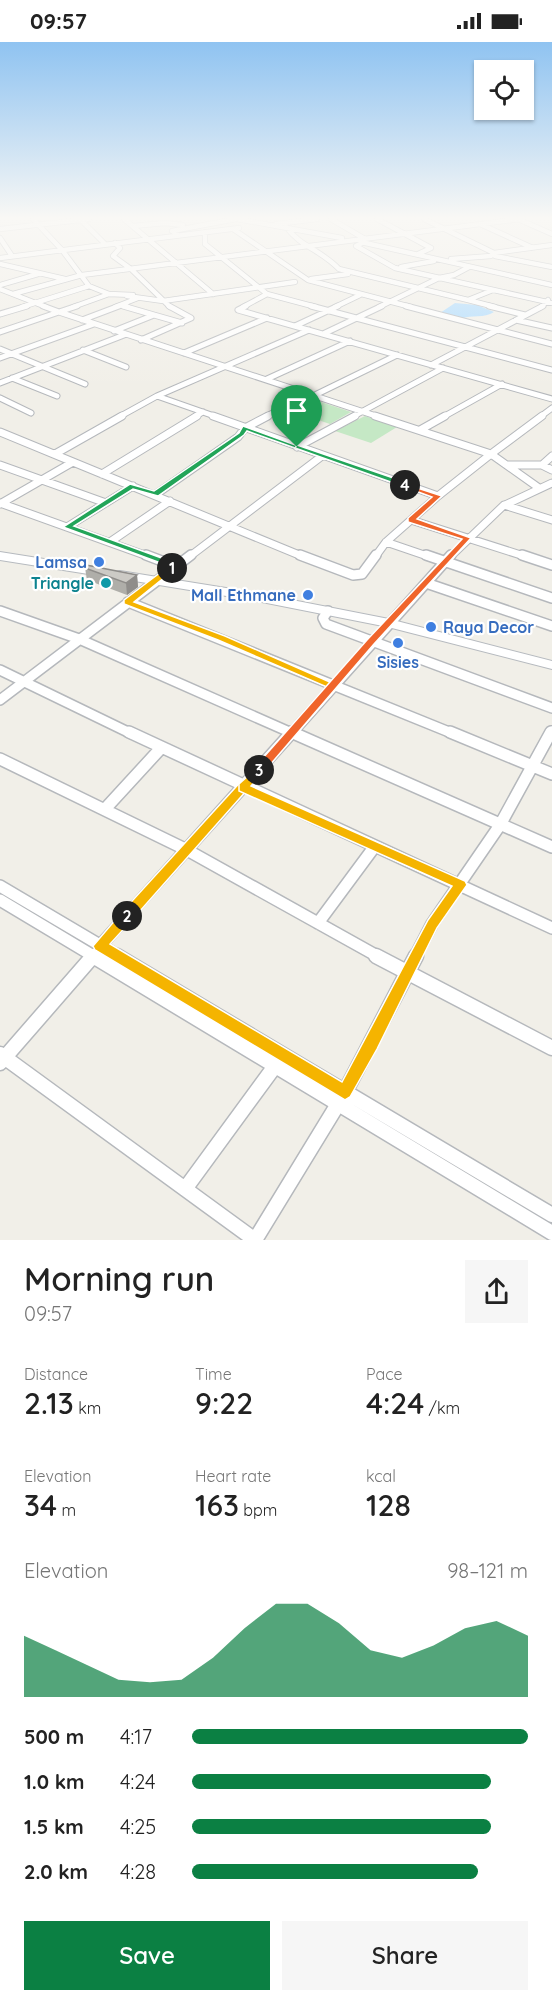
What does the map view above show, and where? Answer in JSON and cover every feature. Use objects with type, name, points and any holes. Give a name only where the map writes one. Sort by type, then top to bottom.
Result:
[{"type":"street","points":[[0,287],[35,275]]},
{"type":"street","points":[[49,275],[67,279]]},
{"type":"street","points":[[13,294],[82,275],[89,286],[109,294],[163,301],[347,275]]},
{"type":"street","points":[[137,275],[173,310],[191,318],[182,324],[141,340]]},
{"type":"street","points":[[190,275],[213,294]]},
{"type":"street","points":[[245,275],[267,294],[552,370]]},
{"type":"street","points":[[300,275],[308,280],[360,295],[552,344]]},
{"type":"street","points":[[358,275],[525,315]]},
{"type":"street","points":[[427,275],[549,302]]},
{"type":"street","points":[[323,334],[414,289],[439,278],[454,275]]},
{"type":"street","points":[[505,275],[552,285]]},
{"type":"street","points":[[295,282],[237,309],[552,399]]},
{"type":"street","points":[[2,312],[89,286]]},
{"type":"street","points":[[0,287],[34,303],[114,331],[313,394],[491,454],[539,488]]},
{"type":"street","points":[[468,300],[493,290]]},
{"type":"street","points":[[127,296],[153,292]]},
{"type":"street","points":[[0,332],[109,294]]},
{"type":"street","points":[[295,326],[360,295]]},
{"type":"street","points":[[431,365],[549,302],[552,297]]},
{"type":"street","points":[[82,320],[138,298]]},
{"type":"street","points":[[121,305],[182,324]]},
{"type":"street","points":[[114,331],[154,315]]},
{"type":"street","points":[[184,352],[267,318]]},
{"type":"street","points":[[516,320],[552,328]]},
{"type":"street","points":[[0,358],[94,324]]},
{"type":"street","points":[[55,454],[157,396],[309,330]]},
{"type":"street","points":[[0,383],[124,334]]},
{"type":"street","points":[[267,380],[350,341]]},
{"type":"street","points":[[0,349],[85,384]]},
{"type":"street","points":[[83,350],[126,367]]},
{"type":"street","points":[[155,495],[242,434],[245,428],[397,355]]},
{"type":"street","points":[[297,447],[443,368]]},
{"type":"street","points":[[12,378],[57,396]]},
{"type":"street","points":[[420,430],[502,384]]},
{"type":"street","points":[[157,396],[438,496]]},
{"type":"street","points":[[0,398],[31,413]]},
{"type":"street","points":[[0,432],[353,576],[362,574],[386,542],[438,496],[552,408]]},
{"type":"street","points":[[102,474],[203,412]]},
{"type":"street","points":[[0,700],[322,456]]},
{"type":"street","points":[[542,465],[552,456]]},
{"type":"street","points":[[0,503],[73,462]]},
{"type":"street","points":[[0,465],[105,503]]},
{"type":"street","points":[[507,465],[542,465],[552,470]]},
{"type":"street","points":[[552,483],[504,505],[467,538],[371,642],[2,1058],[255,1240],[341,1098],[432,924],[461,885],[500,825],[552,731]]},
{"type":"street","points":[[68,527],[133,486]]},
{"type":"street","points":[[110,542],[170,501]]},
{"type":"street","points":[[0,503],[175,566]]},
{"type":"street","points":[[504,505],[552,520]]},
{"type":"street","points":[[411,520],[552,565]]},
{"type":"street","points":[[386,542],[552,598]]},
{"type":"street","points":[[0,556],[389,623],[552,665]]},
{"type":"street","points":[[426,583],[552,626]]},
{"type":"street","points":[[128,602],[222,638],[333,686],[552,774]]},
{"type":"street","points":[[0,611],[79,639],[552,847]]},
{"type":"street","points":[[328,611],[323,618],[327,624],[552,708]]},
{"type":"street","points":[[0,670],[243,788],[552,928]]},
{"type":"street","points":[[105,809],[162,748]]},
{"type":"street","points":[[0,759],[188,850],[408,973],[552,1048]]},
{"type":"street","points":[[318,923],[375,846]]},
{"type":"street","points":[[0,886],[96,951],[275,1066],[341,1098],[552,1215]]},
{"type":"street","points":[[0,900],[96,951],[341,1098],[552,1233]]},
{"type":"street","points":[[185,1189],[275,1066]]},
{"type":"green space","points":[[309,398],[351,412],[330,424],[288,410]]},
{"type":"green space","points":[[365,416],[397,427],[371,443],[335,431]]},
{"type":"water","points":[[455,303],[477,305],[494,312],[461,319],[440,313]]},
{"type":"building","points":[[86,565],[137,575],[126,583],[85,568]]},
{"type":"place","name":"Lamsa","points":[[99,562]]},
{"type":"place","name":"Triangle","points":[[106,583]]},
{"type":"place","name":"Mall Ethmane","points":[[308,595]]},
{"type":"place","name":"Raya Decor","points":[[431,627]]},
{"type":"place","name":"Sisies","points":[[398,643]]},
{"type":"route","points":[[297,447],[245,428],[242,434],[155,495],[133,486],[68,527],[175,566],[128,602],[222,638],[333,686],[100,946],[345,1092],[372,1044],[432,924],[461,885],[243,788],[333,686],[371,642],[467,538],[411,520],[438,496],[297,447]]}]
